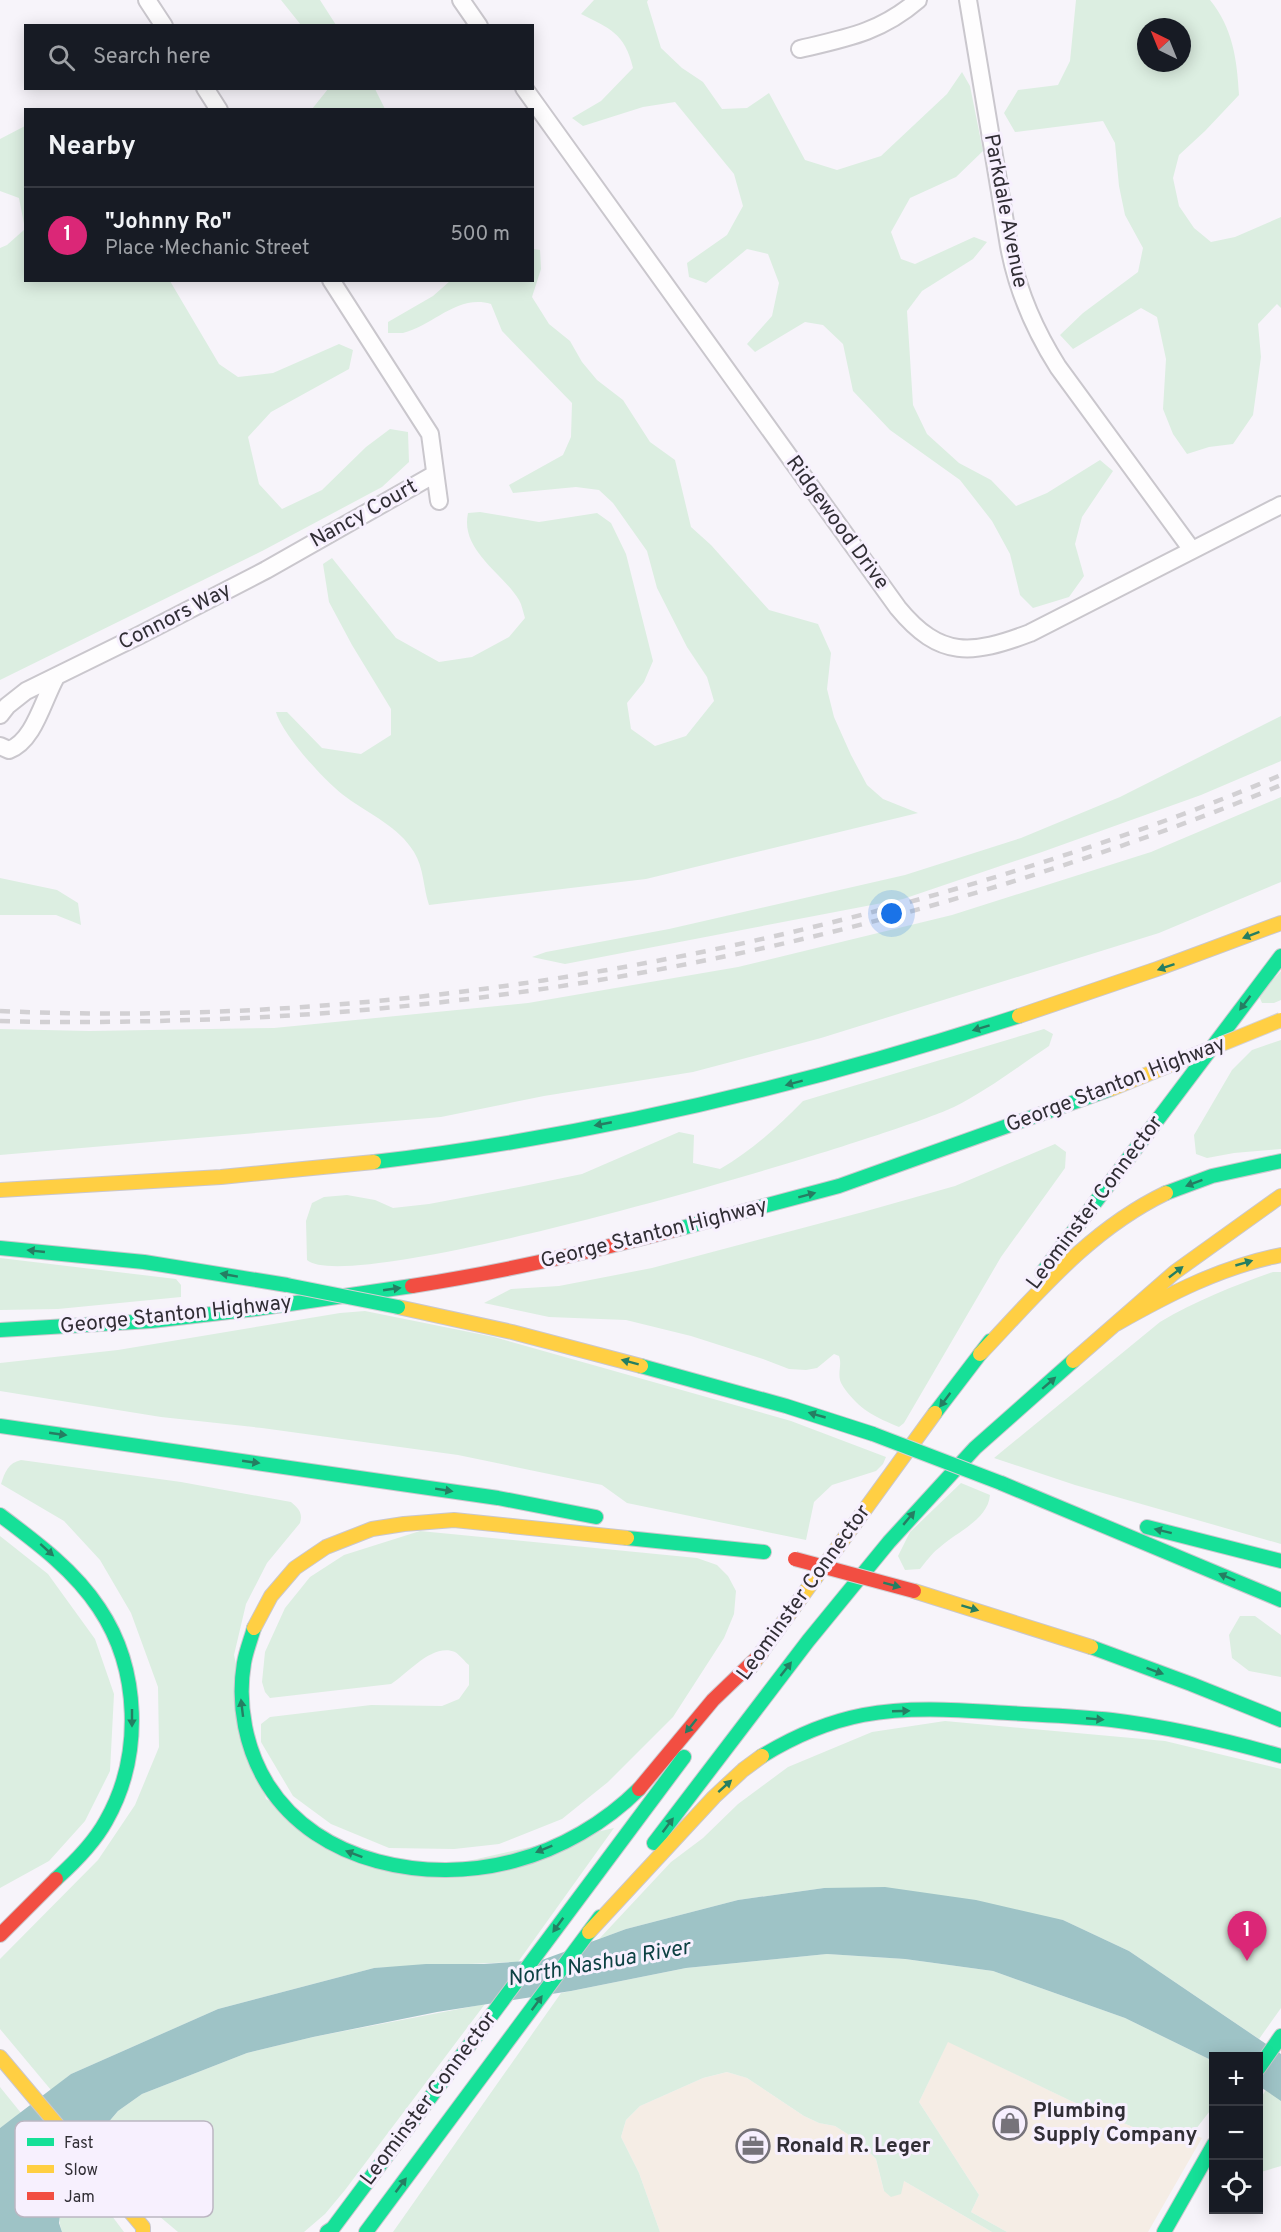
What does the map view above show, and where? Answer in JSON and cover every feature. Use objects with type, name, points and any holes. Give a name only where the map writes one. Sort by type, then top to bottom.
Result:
[{"type":"main road","points":[[0,1190],[78,1187],[316,1168],[441,1153],[562,1133],[776,1088],[881,1059],[1028,1014],[1170,966],[1281,923]]},
{"type":"main road","name":"Leominster Connector","points":[[330,2231],[761,1654],[980,1354],[1281,956]]},
{"type":"main road","name":"George Stanton Highway","points":[[0,1330],[151,1321],[255,1309],[465,1278],[575,1257],[839,1186],[1112,1089],[1281,1020]]},
{"type":"main road","points":[[980,1354],[1080,1250],[1121,1218],[1162,1195],[1208,1177],[1281,1161]]},
{"type":"main road","name":"Leominster Connector","points":[[366,2232],[589,1932],[637,1873],[819,1626],[917,1508],[975,1448],[1175,1272],[1281,1196]]},
{"type":"main road","points":[[0,1248],[153,1264],[287,1285],[493,1326],[615,1358],[824,1417],[873,1434],[1001,1483],[1281,1600]]},
{"type":"main road","points":[[1116,1324],[1208,1274],[1241,1263],[1281,1255]]},
{"type":"main road","points":[[0,1426],[487,1497],[614,1520]]},
{"type":"main road","points":[[1040,1500],[1281,1561]]},
{"type":"main road","points":[[0,1515],[36,1540],[62,1563],[91,1595],[118,1640],[130,1686],[133,1716],[130,1755],[118,1795],[100,1831],[78,1860],[0,1935]]},
{"type":"main road","points":[[761,1654],[707,1707],[652,1775],[624,1805],[599,1822],[561,1842],[503,1864],[420,1870],[378,1862],[338,1847],[304,1826],[279,1802],[257,1769],[247,1745],[241,1703],[243,1661],[256,1622],[267,1602],[298,1565],[327,1546],[358,1532],[416,1521],[454,1520],[780,1556]]},
{"type":"main road","points":[[637,1525],[780,1556],[914,1591],[1025,1624],[1233,1699],[1281,1720]]},
{"type":"main road","points":[[637,1873],[713,1797],[753,1762],[808,1731],[864,1715],[898,1711],[980,1711],[1130,1722],[1219,1740],[1281,1756]]},
{"type":"main road","points":[[3,1913],[37,1897]]},
{"type":"main road","points":[[1263,2062],[1281,2036]]},
{"type":"main road","points":[[4,2062],[54,2121]]},
{"type":"main road","points":[[1164,2232],[1209,2153]]},
{"type":"main road","points":[[133,2217],[143,2229],[154,2229],[157,2232]]},
{"type":"street","points":[[147,0],[163,24]]},
{"type":"street","points":[[460,0],[478,24]]},
{"type":"street","points":[[800,49],[879,27],[897,17],[918,0]]},
{"type":"street","name":"Parkdale Avenue","points":[[968,0],[1012,264],[1029,314],[1058,367],[1192,550]]},
{"type":"street","points":[[206,90],[218,108]]},
{"type":"street","name":"Ridgewood Drive","points":[[525,90],[898,608],[928,638],[940,644],[964,649],[988,646],[1016,638],[1043,627],[1281,505]]},
{"type":"street","points":[[332,282],[430,434],[438,501]]},
{"type":"street","name":"Nancy Court","points":[[293,555],[435,474]]},
{"type":"street","name":"Connors Way","points":[[0,714],[26,690],[56,677],[293,555]]},
{"type":"street","points":[[0,746],[9,750],[23,740],[34,725],[56,677]]},
{"type":"shaded area","points":[[948,2041],[1069,2100],[1166,2141],[1192,2134],[1202,2138],[1148,2232],[1007,2232],[971,2212],[979,2195],[919,2102]]},
{"type":"shaded area","points":[[727,2072],[747,2078],[804,2116],[819,2123],[835,2126],[857,2140],[876,2159],[884,2191],[904,2181],[992,2232],[660,2232],[639,2173],[621,2137],[626,2120],[640,2106],[703,2078]]},
{"type":"green space","points":[[281,0],[320,0],[335,24],[300,24]]},
{"type":"green space","points":[[594,0],[648,0],[661,48],[682,68],[703,82],[722,109],[747,108],[769,93],[805,160],[837,170],[881,156],[947,94],[962,72],[970,86],[983,151],[956,177],[910,198],[891,232],[901,259],[915,264],[974,237],[987,242],[973,259],[922,291],[907,311],[913,405],[927,434],[959,463],[991,480],[1016,506],[1047,493],[1100,460],[1113,471],[1082,517],[1075,544],[1084,576],[1069,597],[1033,608],[1020,595],[1010,554],[992,521],[960,480],[890,430],[853,391],[843,344],[823,325],[805,322],[755,352],[747,344],[772,316],[779,283],[768,254],[747,249],[706,283],[689,277],[687,263],[727,235],[743,206],[734,174],[675,102],[643,107],[583,126],[572,118],[601,101],[633,68],[630,56],[620,39],[608,28],[581,14]]},
{"type":"green space","points":[[1076,0],[1210,0],[1224,22],[1235,57],[1239,95],[1179,155],[1173,178],[1179,206],[1194,228],[1211,242],[1235,237],[1281,217],[1281,308],[1277,304],[1258,324],[1261,357],[1253,415],[1233,444],[1209,447],[1187,454],[1173,434],[1163,409],[1166,359],[1157,317],[1141,308],[1073,349],[1060,335],[1083,313],[1138,272],[1143,248],[1125,215],[1119,186],[1115,143],[1103,121],[1015,132],[1004,113],[1018,90],[1058,85],[1070,61]]},
{"type":"green space","points":[[327,90],[376,90],[384,108],[313,108]]},
{"type":"green space","points":[[24,127],[24,224],[19,198],[0,191],[0,139]]},
{"type":"green space","points":[[24,230],[24,282],[171,282],[219,364],[238,377],[273,373],[339,344],[353,350],[349,369],[271,412],[248,437],[259,484],[282,509],[322,490],[366,447],[390,429],[408,432],[409,462],[382,487],[264,550],[0,680],[0,248],[7,245]]},
{"type":"green space","points":[[534,249],[540,250],[541,269],[532,297],[549,324],[570,341],[582,362],[597,380],[623,400],[650,442],[675,460],[691,527],[711,545],[769,610],[818,624],[831,653],[827,689],[834,717],[851,755],[867,785],[883,799],[918,813],[646,879],[429,905],[420,864],[408,843],[392,828],[337,790],[306,758],[287,733],[276,712],[287,712],[322,748],[361,754],[391,735],[391,709],[329,602],[323,564],[332,558],[396,638],[439,662],[472,657],[509,637],[525,618],[519,600],[484,560],[470,538],[467,526],[468,513],[480,512],[539,522],[597,513],[611,523],[626,554],[653,661],[644,682],[627,703],[631,729],[655,746],[686,736],[714,701],[707,677],[687,647],[657,588],[647,551],[613,503],[599,490],[576,487],[513,493],[509,485],[563,455],[571,437],[572,403],[502,331],[491,304],[467,303],[414,329],[403,333],[388,333],[388,322],[433,296],[449,282],[534,282]]},
{"type":"green space","points":[[1281,716],[1281,761],[1201,795],[903,899],[565,964],[532,957],[546,952],[669,929],[905,875],[1021,838],[1120,797]]},
{"type":"green space","points":[[1281,797],[1281,882],[1159,933],[821,1038],[693,1072],[544,1096],[441,1117],[0,1155],[0,1029],[89,1031],[274,1028],[528,1003],[738,967],[952,915],[1151,852]]},
{"type":"green space","points":[[0,878],[57,890],[78,903],[81,925],[56,915],[0,915]]},
{"type":"green space","points":[[1281,971],[1281,1000],[1274,1003],[1262,1003],[1259,996]]},
{"type":"green space","points":[[1044,1029],[1053,1034],[1049,1046],[966,1101],[907,1125],[829,1151],[620,1211],[512,1238],[417,1257],[344,1266],[307,1260],[306,1221],[312,1203],[324,1197],[347,1195],[375,1200],[393,1208],[429,1204],[582,1174],[679,1132],[694,1135],[693,1163],[720,1169],[764,1138],[803,1101]]},
{"type":"green space","points":[[1281,1040],[1281,1149],[1207,1158],[1196,1154],[1194,1135],[1232,1070],[1252,1050]]},
{"type":"green space","points":[[1055,1144],[1066,1152],[1065,1168],[1001,1257],[904,1423],[899,1427],[870,1413],[853,1399],[841,1382],[840,1359],[834,1354],[817,1368],[789,1369],[691,1336],[626,1320],[549,1317],[484,1303],[511,1289],[559,1286],[652,1268],[863,1212],[955,1186]]},
{"type":"green space","points":[[0,1258],[176,1279],[181,1285],[181,1297],[58,1309],[0,1310]]},
{"type":"green space","points":[[1273,1272],[1281,1272],[1281,1544],[1075,1485],[994,1458],[1160,1322],[1215,1294]]},
{"type":"green space","points":[[365,1311],[494,1337],[791,1421],[886,1457],[876,1471],[832,1485],[814,1502],[806,1540],[627,1503],[602,1485],[458,1455],[262,1428],[161,1417],[0,1391],[0,1363],[118,1350],[340,1313]]},
{"type":"green space","points":[[21,1460],[181,1482],[291,1502],[300,1511],[300,1523],[267,1563],[246,1604],[234,1655],[266,1799],[406,1875],[614,1828],[518,1962],[374,1968],[218,2009],[71,2074],[51,2090],[0,2029],[0,1959],[98,1860],[135,1805],[159,1747],[158,1687],[131,1613],[100,1560],[64,1521],[1,1484],[10,1466]]},
{"type":"green space","points":[[961,1483],[990,1495],[984,1512],[936,1550],[920,1569],[905,1570],[898,1556],[910,1532]]},
{"type":"green space","points":[[420,1531],[697,1558],[717,1565],[728,1576],[736,1591],[734,1614],[724,1638],[673,1717],[608,1782],[562,1819],[499,1844],[454,1849],[389,1848],[331,1824],[293,1796],[261,1742],[261,1724],[270,1717],[371,1705],[442,1706],[459,1699],[469,1685],[469,1665],[455,1652],[446,1650],[429,1655],[391,1684],[270,1698],[262,1682],[265,1652],[285,1608],[310,1577],[344,1555]]},
{"type":"green space","points":[[0,1536],[48,1574],[95,1639],[114,1694],[110,1771],[85,1821],[49,1861],[0,1888]]},
{"type":"green space","points":[[1240,1616],[1255,1616],[1281,1635],[1281,1677],[1249,1671],[1232,1658],[1229,1635]]},
{"type":"green space","points":[[945,1721],[1165,1741],[1281,1769],[1281,2008],[1259,2039],[1129,1951],[1063,1920],[824,1888],[738,1900],[626,1929],[599,1939],[671,1862],[703,1838],[738,1804],[788,1767],[872,1732]]},
{"type":"green space","points":[[827,1954],[905,1959],[993,1971],[1125,2018],[1209,2059],[1209,2112],[1192,2134],[1166,2141],[1069,2100],[948,2042],[919,2102],[979,2195],[971,2212],[1007,2232],[992,2232],[904,2181],[901,2194],[891,2197],[884,2191],[876,2159],[857,2140],[835,2126],[819,2123],[804,2116],[747,2078],[727,2072],[703,2078],[640,2106],[626,2120],[621,2137],[639,2173],[660,2232],[393,2232],[561,1993],[686,1968]]},
{"type":"green space","points":[[485,2004],[345,2190],[325,2214],[304,2232],[178,2232],[160,2217],[213,2217],[213,2121],[110,2121],[118,2111],[142,2094],[247,2053],[313,2037]]},
{"type":"green space","points":[[1281,2066],[1281,2166],[1263,2171],[1263,2106],[1263,2095]]},
{"type":"green space","points":[[0,2087],[21,2113],[0,2128]]},
{"type":"green space","points":[[59,2217],[113,2217],[124,2232],[62,2232]]},
{"type":"water","name":"North Nashua River","points":[[885,1887],[976,1900],[1063,1920],[1129,1951],[1281,2054],[1281,2101],[1263,2089],[1263,2052],[1209,2052],[1209,2059],[1125,2018],[993,1971],[905,1959],[827,1954],[686,1968],[571,1991],[437,2012],[247,2053],[142,2094],[118,2111],[110,2121],[15,2121],[15,2217],[60,2217],[62,2232],[0,2232],[0,2128],[71,2074],[218,2009],[374,1968],[542,1960],[626,1929],[738,1900],[824,1888]]},
{"type":"railway","points":[[0,1011],[127,1014],[253,1010],[380,1001],[507,986],[632,965],[757,940],[880,910],[1002,875],[1143,829],[1281,775]]},
{"type":"railway","points":[[0,1021],[144,1021],[295,1015],[398,1007],[501,995],[604,979],[808,938],[908,912],[1008,883],[1111,849],[1180,825],[1281,785]]},
{"type":"traffic: fast","points":[[1042,1273],[1281,956]]},
{"type":"traffic: fast","points":[[374,1162],[538,1138],[700,1105],[860,1064],[1019,1016]]},
{"type":"traffic: fast","points":[[678,1229],[839,1186],[1111,1089]]},
{"type":"traffic: fast","points":[[1166,1193],[1212,1176],[1281,1161]]},
{"type":"traffic: fast","points":[[0,1248],[144,1262],[287,1285]]},
{"type":"traffic: fast","points":[[287,1285],[398,1307]]},
{"type":"traffic: fast","points":[[0,1330],[151,1321],[255,1309],[412,1286]]},
{"type":"traffic: fast","points":[[935,1413],[990,1341]]},
{"type":"traffic: fast","points":[[654,1843],[808,1641],[889,1542],[975,1448],[1073,1361]]},
{"type":"traffic: fast","points":[[641,1366],[786,1406],[873,1434]]},
{"type":"traffic: fast","points":[[0,1426],[498,1498],[596,1517]]},
{"type":"traffic: fast","points":[[873,1434],[1001,1483]]},
{"type":"traffic: fast","points":[[1001,1483],[1281,1600]]},
{"type":"traffic: fast","points":[[0,1515],[54,1557],[89,1594],[113,1632],[123,1658],[129,1685],[132,1713],[131,1741],[118,1796],[96,1837],[56,1879]]},
{"type":"traffic: fast","points":[[1147,1527],[1281,1561]]},
{"type":"traffic: fast","points":[[627,1538],[764,1552]]},
{"type":"traffic: fast","points":[[254,1628],[242,1679],[245,1727],[254,1757],[268,1785],[289,1812],[315,1833],[345,1850],[378,1861],[412,1868],[446,1870],[481,1868],[531,1856],[565,1842],[597,1824],[639,1789]]},
{"type":"traffic: fast","points":[[1091,1647],[1281,1720]]},
{"type":"traffic: fast","points":[[762,1756],[811,1731],[850,1718],[899,1710],[935,1709],[1112,1720],[1155,1726],[1281,1756]]},
{"type":"traffic: fast","points":[[330,2232],[684,1757]]},
{"type":"traffic: fast","points":[[366,2232],[600,1917]]},
{"type":"traffic: fast","points":[[1263,2062],[1281,2036]]},
{"type":"traffic: fast","points":[[1164,2232],[1209,2153]]},
{"type":"traffic: fast","points":[[327,2232],[333,2228]]},
{"type":"traffic: slow","points":[[1019,1016],[1157,969],[1281,923]]},
{"type":"traffic: slow","points":[[1111,1089],[1281,1020]]},
{"type":"traffic: slow","points":[[0,1190],[221,1177],[374,1162]]},
{"type":"traffic: slow","points":[[980,1354],[1044,1286],[1088,1244],[1112,1225],[1166,1193]]},
{"type":"traffic: slow","points":[[1073,1361],[1175,1272],[1281,1196]]},
{"type":"traffic: slow","points":[[1116,1324],[1216,1274],[1281,1255]]},
{"type":"traffic: slow","points":[[398,1307],[512,1332],[641,1366]]},
{"type":"traffic: slow","points":[[750,1668],[935,1413]]},
{"type":"traffic: slow","points":[[254,1628],[271,1596],[295,1568],[326,1547],[372,1529],[454,1520],[627,1538]]},
{"type":"traffic: slow","points":[[914,1591],[1091,1647]]},
{"type":"traffic: slow","points":[[589,1932],[714,1797],[762,1756]]},
{"type":"traffic: slow","points":[[0,2057],[54,2121]]},
{"type":"traffic: slow","points":[[135,2217],[143,2227],[143,2232]]},
{"type":"traffic: jam","points":[[412,1286],[546,1261],[678,1229]]},
{"type":"traffic: jam","points":[[795,1559],[914,1591]]},
{"type":"traffic: jam","points":[[639,1789],[713,1700],[761,1654]]},
{"type":"traffic: jam","points":[[0,1935],[56,1879]]},
{"type":"place","name":"\"Johnny Ro\"","points":[[1247,1961]]},
{"type":"place","name":"Plumbing Supply Company","points":[[1010,2123]]},
{"type":"place","name":"Ronald R. Leger","points":[[753,2146]]}]
